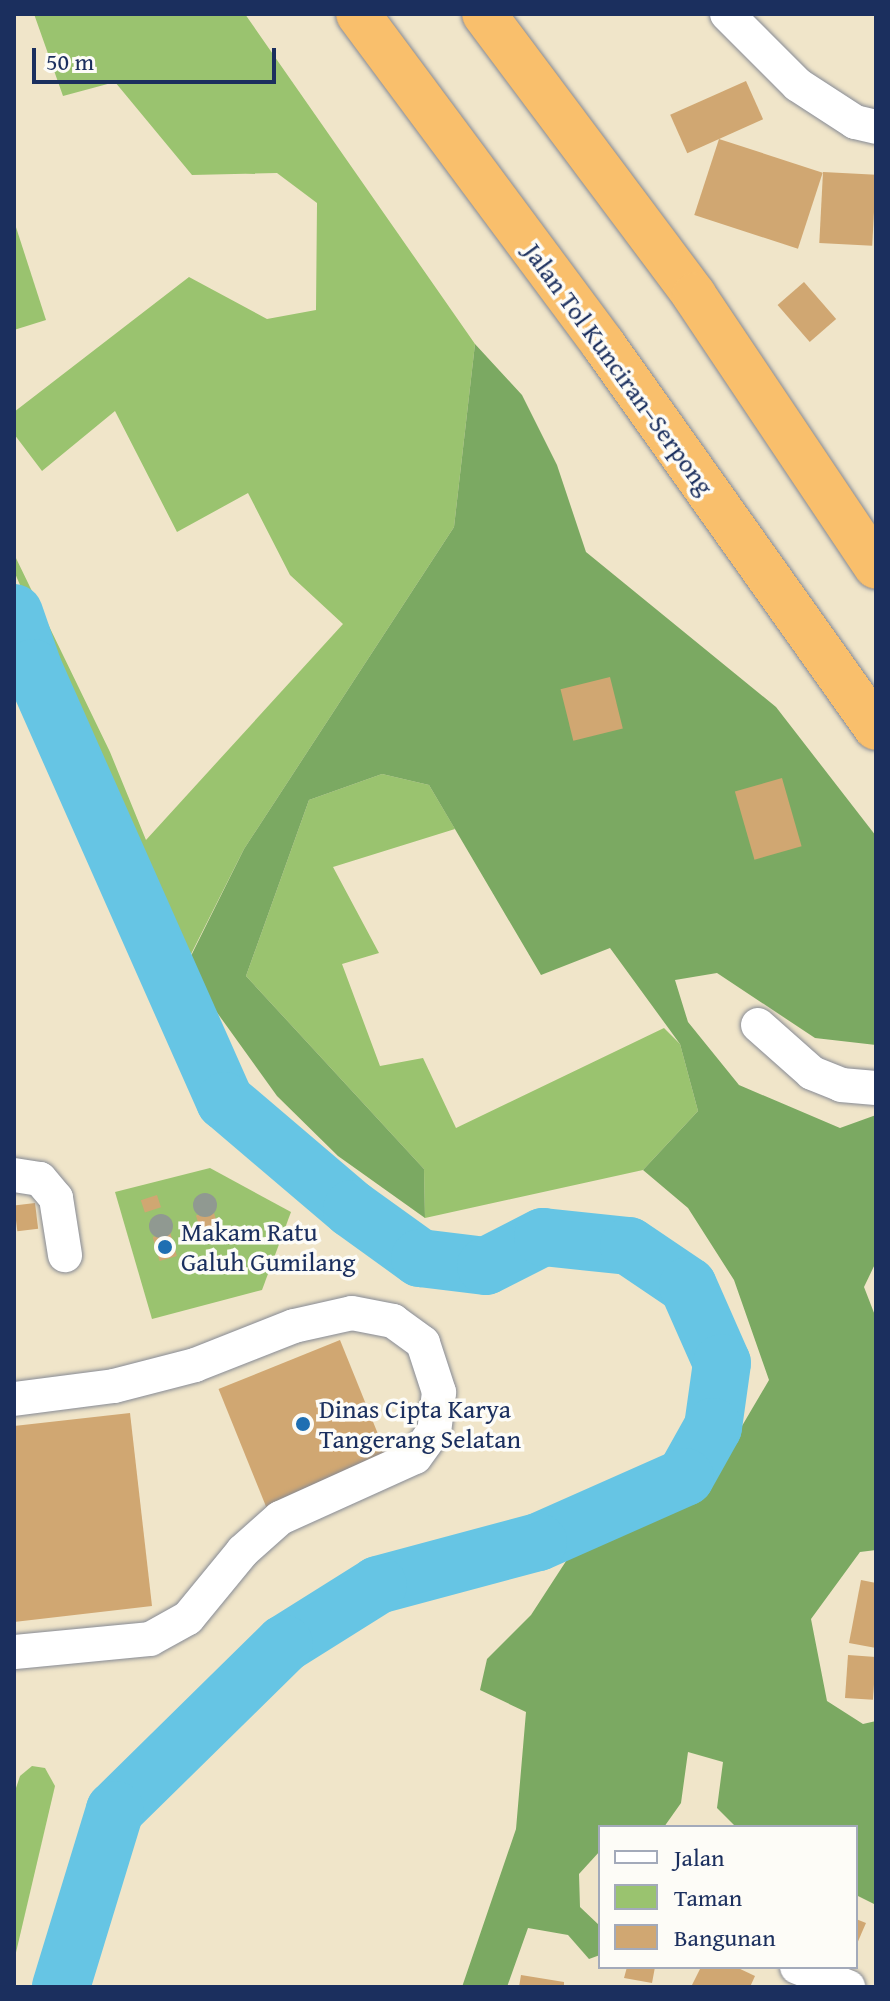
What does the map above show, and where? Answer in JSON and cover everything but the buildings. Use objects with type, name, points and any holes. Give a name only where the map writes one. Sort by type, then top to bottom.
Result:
[{"type":"highway","name":"Jalan Tol Kunciran–Serpong","points":[[358,14],[603,344],[876,728]]},
{"type":"highway","points":[[484,14],[694,295],[876,567]]},
{"type":"street","points":[[727,14],[798,85],[855,122],[876,127]]},
{"type":"street","points":[[758,1025],[812,1073],[841,1085],[876,1088]]},
{"type":"street","points":[[14,1175],[40,1179],[56,1198],[65,1255]]},
{"type":"street","points":[[14,1399],[114,1386],[195,1365],[294,1326],[352,1313],[393,1321],[423,1343],[439,1392],[434,1431],[415,1457],[280,1518],[243,1551],[188,1618],[150,1639],[14,1652]]},
{"type":"street","points":[[802,1969],[848,1987]]},
{"type":"green space","points":[[34,14],[245,14],[475,344],[454,527],[244,849],[184,968],[14,571],[14,554],[110,752],[146,840],[343,624],[290,575],[248,493],[177,532],[115,411],[42,471],[14,434],[14,412],[189,277],[267,319],[316,310],[317,203],[277,173],[192,175],[115,82],[63,96]]},
{"type":"green space","points":[[14,221],[46,320],[14,330]]},
{"type":"green space","points":[[475,344],[522,395],[557,465],[586,552],[776,707],[876,836],[876,1045],[815,1038],[717,973],[675,980],[688,1022],[739,1085],[840,1128],[876,1115],[876,1262],[864,1287],[876,1318],[876,1550],[860,1552],[811,1619],[827,1701],[863,1724],[876,1721],[876,1905],[858,1896],[858,1825],[734,1825],[717,1808],[723,1762],[688,1752],[681,1803],[665,1825],[598,1825],[598,1853],[579,1874],[580,1907],[598,1924],[598,1956],[589,1959],[568,1935],[528,1928],[507,1987],[462,1987],[516,1829],[526,1712],[480,1690],[487,1659],[531,1615],[570,1555],[670,1513],[709,1482],[769,1380],[734,1280],[688,1208],[643,1170],[698,1111],[680,1044],[610,948],[541,975],[429,785],[382,774],[309,800],[246,976],[424,1169],[425,1218],[338,1156],[277,1096],[185,968],[244,849],[454,527]]},
{"type":"green space","points":[[382,774],[429,785],[455,829],[333,867],[379,953],[342,964],[380,1066],[423,1058],[456,1128],[664,1028],[680,1044],[698,1111],[643,1170],[425,1218],[424,1169],[246,976],[309,800]]},
{"type":"green space","points":[[210,1168],[291,1212],[262,1290],[152,1319],[115,1192]]},
{"type":"green space","points":[[32,1766],[45,1768],[55,1786],[14,1961],[14,1794],[20,1776]]},
{"type":"waterway","points":[[14,613],[33,668],[225,1101],[352,1209],[420,1258],[486,1266],[543,1237],[629,1246],[688,1286],[722,1363],[713,1427],[685,1477],[538,1542],[378,1585],[284,1644],[115,1810],[61,1987]]},
{"type":"place","name":"Makam Ratu Galuh Gumilang","points":[[165,1247]]},
{"type":"place","name":"Dinas Cipta Karya Tangerang Selatan","points":[[303,1424]]}]
